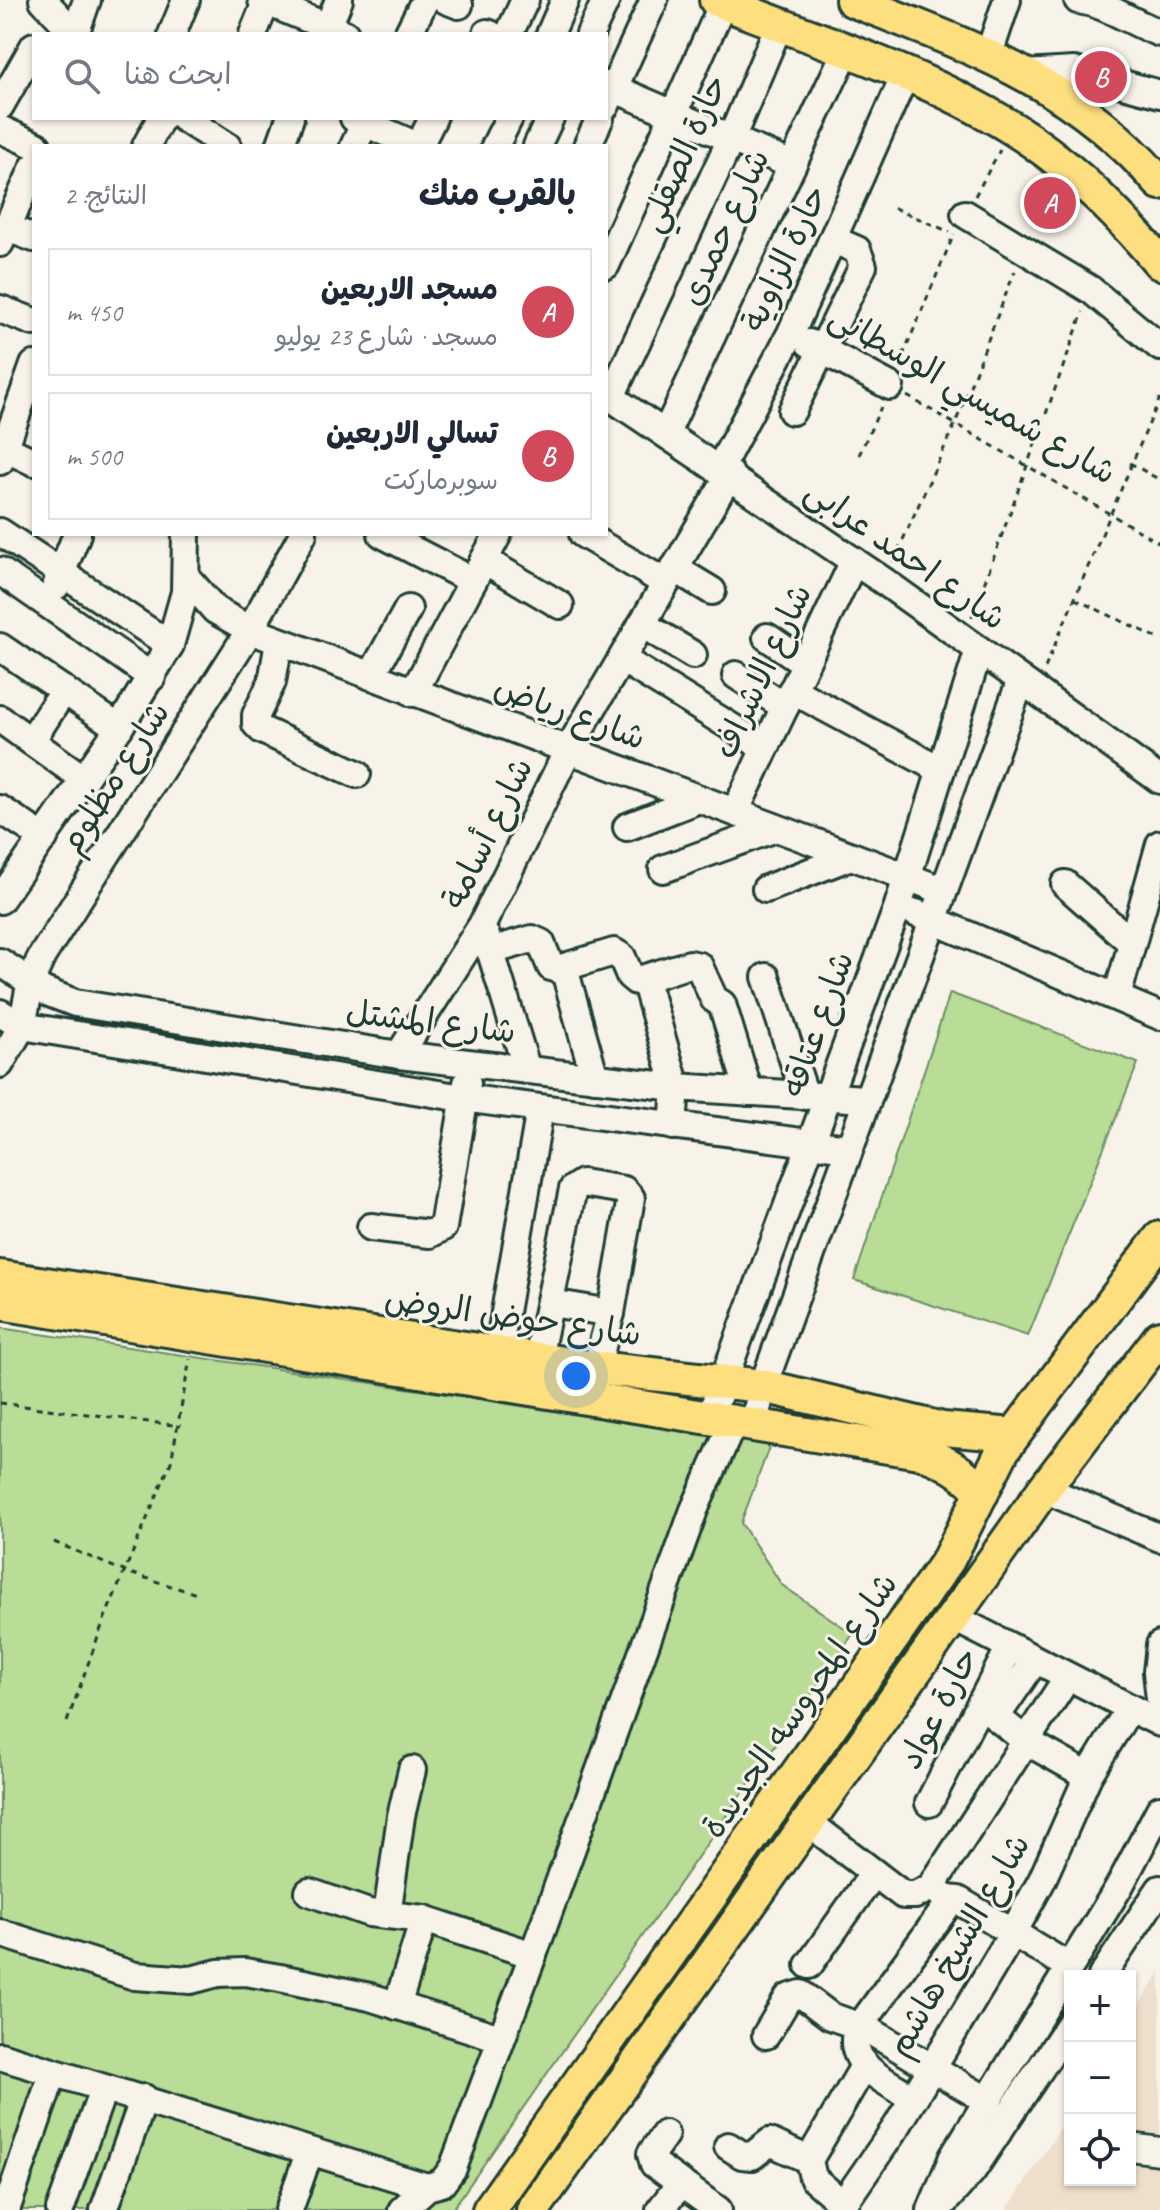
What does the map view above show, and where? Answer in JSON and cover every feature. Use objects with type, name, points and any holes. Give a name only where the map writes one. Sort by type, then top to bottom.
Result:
[{"type":"main road","points":[[719,1],[905,75],[1013,128],[1085,187],[1160,263]]},
{"type":"main road","points":[[872,4],[1024,74],[1077,104],[1120,140],[1160,183]]},
{"type":"main road","name":"شارع المحروسه الجديدة","points":[[489,2210],[938,1574],[993,1467],[1014,1435],[1160,1238]]},
{"type":"main road","name":"شارع حوض الروض","points":[[0,1277],[194,1336],[919,1452],[936,1458],[971,1479],[982,1493]]},
{"type":"main road","name":"شارع حوض الروض","points":[[0,1303],[81,1303],[498,1353],[596,1368],[725,1380],[763,1386],[943,1429],[1014,1435]]},
{"type":"main road","points":[[533,2210],[956,1619],[1044,1489],[1155,1352]]},
{"type":"main road","points":[[938,1574],[973,1592]]},
{"type":"street","points":[[76,32],[87,0]]},
{"type":"street","points":[[173,32],[186,0]]},
{"type":"street","points":[[254,32],[265,1],[333,32],[339,0]]},
{"type":"street","points":[[409,32],[425,0]]},
{"type":"street","points":[[497,32],[525,0]]},
{"type":"street","points":[[551,32],[565,0]]},
{"type":"street","points":[[591,32],[606,0]]},
{"type":"street","points":[[654,0],[609,93],[675,115],[792,165]]},
{"type":"street","points":[[988,57],[1007,0]]},
{"type":"street","points":[[1078,0],[1119,8],[1160,33]]},
{"type":"street","points":[[608,261],[675,115],[719,1]]},
{"type":"street","points":[[49,6],[73,32]]},
{"type":"street","points":[[42,32],[49,6]]},
{"type":"street","name":"حارة الصقلي","points":[[609,395],[731,139],[779,25]]},
{"type":"street","points":[[3,93],[32,49]]},
{"type":"street","name":"شارع حمدى","points":[[666,433],[846,51]]},
{"type":"street","points":[[1024,74],[1074,71],[1160,94]]},
{"type":"street","name":"حارة الزاوية","points":[[725,471],[834,240],[905,75]]},
{"type":"street","points":[[147,144],[160,120]]},
{"type":"street","points":[[188,120],[219,133]]},
{"type":"street","points":[[281,144],[289,120]]},
{"type":"street","points":[[419,144],[432,120]]},
{"type":"street","points":[[496,144],[508,120]]},
{"type":"street","points":[[538,144],[549,120]]},
{"type":"street","points":[[588,144],[599,120]]},
{"type":"street","points":[[360,126],[412,144]]},
{"type":"street","points":[[0,129],[33,144]]},
{"type":"street","points":[[32,171],[6,219],[32,237]]},
{"type":"street","points":[[959,224],[1024,248],[1091,290],[1160,347]]},
{"type":"street","points":[[792,411],[863,266],[857,250],[834,240]]},
{"type":"street","points":[[0,309],[32,321]]},
{"type":"street","name":"شارع شميسي الوسطانى","points":[[791,333],[890,386]]},
{"type":"street","points":[[32,370],[2,452],[32,461]]},
{"type":"street","name":"شارع احمد عرابى","points":[[609,395],[885,582],[1160,780]]},
{"type":"street","name":"شارع أسامة","points":[[399,1055],[482,925],[568,750],[670,576],[725,471]]},
{"type":"street","points":[[0,532],[170,645]]},
{"type":"street","points":[[47,604],[63,574],[76,536]]},
{"type":"street","name":"شارع مظلوم","points":[[0,900],[9,869],[44,838],[119,728],[170,645],[187,578],[186,536]]},
{"type":"street","name":"شارع مظلوم","points":[[0,1064],[11,1019],[42,956],[250,630],[302,536]]},
{"type":"street","points":[[387,536],[560,605]]},
{"type":"street","points":[[413,693],[497,536]]},
{"type":"street","points":[[587,536],[670,576],[712,591]]},
{"type":"street","name":"شارع الاشراف","points":[[735,812],[854,561]]},
{"type":"street","points":[[0,571],[152,677]]},
{"type":"street","name":"شارع رياض","points":[[187,578],[215,610],[279,642],[942,890]]},
{"type":"street","points":[[371,676],[408,609]]},
{"type":"street","points":[[642,624],[693,655]]},
{"type":"street","points":[[767,637],[805,663]]},
{"type":"street","points":[[279,642],[272,682],[256,715],[256,724],[262,730],[357,774]]},
{"type":"street","name":"شارع عتاقه","points":[[732,1421],[725,1380],[813,1144],[817,1096],[898,906],[941,770],[972,644]]},
{"type":"street","points":[[0,647],[119,728]]},
{"type":"street","points":[[622,659],[765,748]]},
{"type":"street","points":[[736,675],[941,770]]},
{"type":"street","name":"شارع عتاقه","points":[[732,1421],[763,1386],[942,890],[1028,685]]},
{"type":"street","points":[[31,741],[64,690]]},
{"type":"street","points":[[0,719],[84,779]]},
{"type":"street","points":[[627,827],[699,799]]},
{"type":"street","points":[[0,809],[44,838]]},
{"type":"street","points":[[663,869],[776,828]]},
{"type":"street","points":[[1117,997],[1160,844]]},
{"type":"street","points":[[766,889],[851,856]]},
{"type":"street","points":[[1065,884],[1132,943]]},
{"type":"street","points":[[898,906],[1160,1016]]},
{"type":"street","points":[[482,925],[527,1070]]},
{"type":"street","points":[[490,951],[532,939],[541,943],[551,967],[564,968],[614,952],[622,957],[632,980],[645,980],[690,964],[702,969],[714,999],[722,1004],[749,1092]]},
{"type":"street","name":"شارع المشتل","points":[[0,962],[44,991],[75,1003],[399,1055],[676,1087],[865,1099]]},
{"type":"street","points":[[564,968],[595,1078]]},
{"type":"street","points":[[766,977],[817,1096]]},
{"type":"street","points":[[645,980],[676,1087],[673,1126]]},
{"type":"street","name":"شارع المشتل","points":[[11,1019],[463,1098],[848,1148]]},
{"type":"street","points":[[371,1227],[430,1234],[443,1227],[470,1064]]},
{"type":"street","points":[[498,1353],[540,1109]]},
{"type":"street","points":[[538,1359],[573,1189],[582,1183],[627,1192],[631,1198],[611,1313],[596,1368]]},
{"type":"street","points":[[551,1303],[611,1313]]},
{"type":"street","points":[[402,2210],[427,2187],[442,2183],[453,2168],[694,1510],[732,1421]]},
{"type":"street","points":[[1044,1489],[1160,1538]]},
{"type":"street","points":[[956,1619],[1160,1723]]},
{"type":"street","points":[[1160,1645],[1157,1672],[1160,1699]]},
{"type":"street","name":"حارة عواد","points":[[929,1803],[988,1710],[1010,1647]]},
{"type":"street","points":[[1035,1660],[988,1710],[1026,1741],[1088,1776]]},
{"type":"street","points":[[913,2098],[864,2066],[854,2047],[859,2026],[945,1909],[940,1893],[1026,1741],[1067,1678]]},
{"type":"street","name":"شارع الشيخ هاشم","points":[[841,2207],[913,2098],[1013,1933],[1042,1880],[1088,1776],[1129,1709]]},
{"type":"street","points":[[387,1915],[401,1816],[412,1770]]},
{"type":"street","points":[[934,2210],[953,2157],[1119,1887],[1160,1809]]},
{"type":"street","points":[[809,1823],[903,1895],[940,1893],[958,1900],[1068,1966]]},
{"type":"street","points":[[809,1965],[874,1873]]},
{"type":"street","points":[[1106,1970],[1160,1889]]},
{"type":"street","points":[[309,1892],[351,1908],[424,1919],[533,1955]]},
{"type":"street","points":[[397,2006],[424,1919]]},
{"type":"street","points":[[0,1933],[135,1976],[191,1980],[218,1973],[245,1972],[355,1993],[500,2038]]},
{"type":"street","points":[[766,2035],[788,1998],[798,1994],[841,2022],[859,2026],[988,2101]]},
{"type":"street","points":[[934,2210],[972,2171],[1064,2033]]},
{"type":"street","points":[[0,2056],[427,2187]]},
{"type":"street","points":[[841,2207],[813,2178],[809,2160],[864,2066]]},
{"type":"street","points":[[6,2210],[53,2073]]},
{"type":"street","points":[[60,2210],[103,2090]]},
{"type":"street","points":[[104,2210],[144,2098]]},
{"type":"street","points":[[665,2134],[651,2159],[658,2168],[718,2210]]},
{"type":"street","points":[[728,2146],[742,2155],[752,2156],[766,2143],[775,2142],[809,2160]]},
{"type":"street","points":[[1136,2148],[1160,2151]]},
{"type":"street","points":[[289,2210],[309,2153]]},
{"type":"street","points":[[660,2210],[681,2183]]},
{"type":"path","points":[[859,455],[959,224],[1013,128]]},
{"type":"path","points":[[894,208],[959,224]]},
{"type":"path","points":[[885,582],[955,424],[1024,248]]},
{"type":"path","points":[[972,644],[1027,465],[1091,290]]},
{"type":"path","name":"شارع شميسي الوسطانى","points":[[890,386],[1160,543]]},
{"type":"path","points":[[1028,685],[1075,599],[1160,398]]},
{"type":"path","points":[[1130,463],[1160,480]]},
{"type":"path","points":[[1075,599],[1160,639]]},
{"type":"path","points":[[67,1722],[171,1462],[181,1426],[194,1336]]},
{"type":"path","points":[[0,1403],[181,1426]]},
{"type":"path","points":[[54,1542],[126,1572],[197,1594]]},
{"type":"shaded area","points":[[1160,1972],[1160,2210],[1007,2210],[1064,2122],[1064,2186],[1136,2186],[1136,2010]]},
{"type":"green space","points":[[950,993],[1138,1063],[1028,1336],[854,1280]]},
{"type":"green space","points":[[0,1328],[771,1442],[741,1523],[782,1585],[853,1634],[452,2210],[0,2210]]},
{"type":"place","name":"تسالي الاربعين","points":[[1101,77]]},
{"type":"place","name":"مسجد الاربعين","points":[[1050,203]]}]
